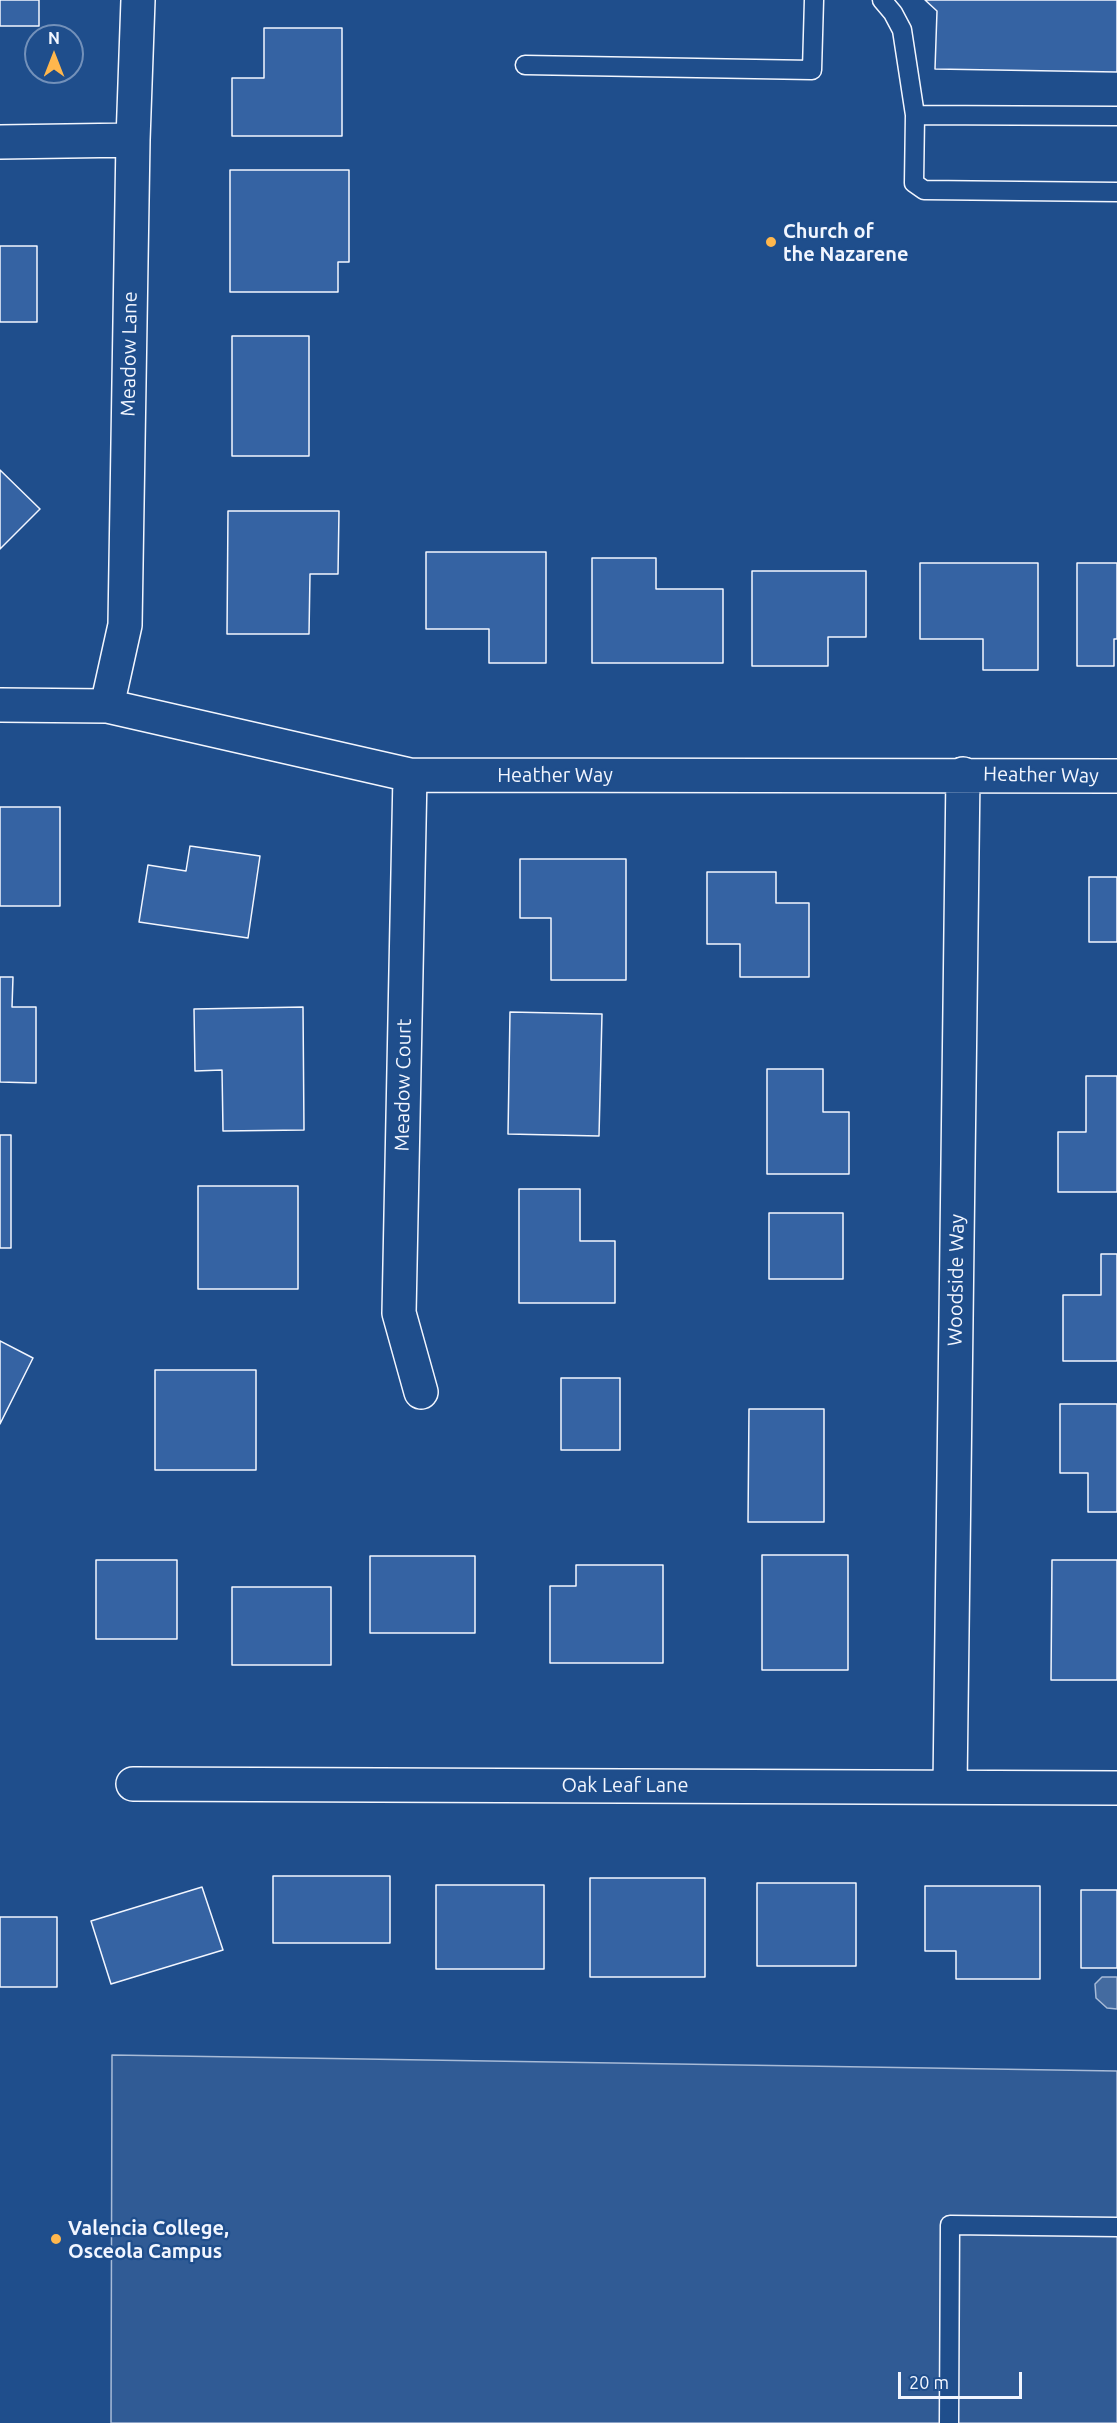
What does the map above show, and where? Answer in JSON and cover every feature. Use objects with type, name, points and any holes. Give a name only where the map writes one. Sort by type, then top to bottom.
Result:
[{"type":"street","name":"Meadow Lane","points":[[107,706],[125,626],[133,140],[138,0]]},
{"type":"street","points":[[0,142],[133,140]]},
{"type":"street","name":"Heather Way","points":[[0,705],[107,706],[410,776],[963,774],[1117,776]]},
{"type":"street","name":"Woodside Way","points":[[950,1786],[963,774]]},
{"type":"street","name":"Meadow Court","points":[[410,776],[399,1314],[421,1392]]},
{"type":"street","name":"Oak Leaf Lane","points":[[133,1784],[1117,1788]]},
{"type":"lane","points":[[525,65],[812,70],[814,0]]},
{"type":"lane","points":[[882,0],[893,13],[902,30],[915,115],[914,183],[924,190],[1117,192]]},
{"type":"lane","points":[[915,115],[1117,116]]},
{"type":"lane","points":[[949,2423],[950,2225],[1117,2227]]},
{"type":"shaded area","points":[[1102,1977],[1117,1977],[1117,2009],[1107,2008],[1096,1998],[1095,1984]]},
{"type":"shaded area","points":[[112,2055],[1117,2071],[1117,2423],[111,2423]]},
{"type":"building","points":[[0,0],[39,0],[39,24],[0,26]]},
{"type":"building","points":[[925,0],[1117,0],[1117,72],[935,69],[937,11]]},
{"type":"building","points":[[264,28],[342,28],[342,136],[232,136],[232,78],[264,78]]},
{"type":"building","points":[[230,170],[349,170],[349,262],[338,262],[338,292],[230,292]]},
{"type":"building","points":[[0,246],[37,246],[37,322],[0,322]]},
{"type":"building","points":[[232,336],[309,336],[309,456],[232,456]]},
{"type":"building","points":[[0,470],[40,509],[0,549]]},
{"type":"building","points":[[228,511],[339,511],[338,574],[310,574],[309,634],[227,634]]},
{"type":"building","points":[[426,552],[546,552],[546,663],[489,663],[489,629],[426,629]]},
{"type":"building","points":[[592,558],[656,558],[656,589],[723,589],[723,663],[592,663]]},
{"type":"building","points":[[920,563],[1038,563],[1038,670],[983,670],[983,639],[920,639]]},
{"type":"building","points":[[1077,563],[1117,563],[1117,639],[1114,639],[1114,666],[1077,666]]},
{"type":"building","points":[[752,571],[866,571],[866,637],[828,637],[828,666],[752,666]]},
{"type":"building","points":[[0,807],[60,807],[60,906],[0,906]]},
{"type":"building","points":[[190,846],[260,856],[248,938],[139,922],[148,865],[186,871]]},
{"type":"building","points":[[520,859],[626,859],[626,980],[551,980],[551,918],[520,918]]},
{"type":"building","points":[[707,872],[776,872],[776,903],[809,903],[809,977],[740,977],[740,944],[707,944]]},
{"type":"building","points":[[1089,877],[1117,877],[1117,942],[1089,942]]},
{"type":"building","points":[[0,977],[13,977],[12,1007],[36,1007],[36,1083],[0,1082]]},
{"type":"building","points":[[303,1007],[304,1130],[223,1131],[222,1070],[195,1071],[194,1009]]},
{"type":"building","points":[[510,1012],[602,1014],[599,1136],[508,1134]]},
{"type":"building","points":[[767,1069],[823,1069],[823,1112],[849,1112],[849,1174],[767,1174]]},
{"type":"building","points":[[1086,1076],[1117,1076],[1117,1192],[1058,1192],[1058,1132],[1086,1132]]},
{"type":"building","points":[[0,1135],[11,1135],[11,1248],[0,1248]]},
{"type":"building","points":[[198,1186],[298,1186],[298,1289],[198,1289]]},
{"type":"building","points":[[519,1189],[580,1189],[580,1241],[615,1241],[615,1303],[519,1303]]},
{"type":"building","points":[[769,1213],[843,1213],[843,1279],[769,1279]]},
{"type":"building","points":[[1101,1254],[1117,1254],[1117,1361],[1063,1361],[1063,1295],[1101,1295]]},
{"type":"building","points":[[0,1341],[33,1358],[0,1424]]},
{"type":"building","points":[[155,1370],[256,1370],[256,1470],[155,1470]]},
{"type":"building","points":[[561,1378],[620,1378],[620,1450],[561,1450]]},
{"type":"building","points":[[1060,1404],[1117,1404],[1117,1512],[1088,1512],[1088,1473],[1060,1473]]},
{"type":"building","points":[[749,1409],[824,1409],[824,1522],[748,1522]]},
{"type":"building","points":[[762,1555],[848,1555],[848,1670],[762,1670]]},
{"type":"building","points":[[370,1556],[475,1556],[475,1633],[370,1633]]},
{"type":"building","points":[[96,1560],[177,1560],[177,1639],[96,1639]]},
{"type":"building","points":[[1052,1560],[1117,1560],[1117,1680],[1051,1680]]},
{"type":"building","points":[[576,1565],[663,1565],[663,1663],[550,1663],[550,1586],[576,1586]]},
{"type":"building","points":[[232,1587],[331,1587],[331,1665],[232,1665]]},
{"type":"building","points":[[273,1876],[390,1876],[390,1943],[273,1943]]},
{"type":"building","points":[[590,1878],[705,1878],[705,1977],[590,1977]]},
{"type":"building","points":[[757,1883],[856,1883],[856,1966],[757,1966]]},
{"type":"building","points":[[436,1885],[544,1885],[544,1969],[436,1969]]},
{"type":"building","points":[[925,1886],[1040,1886],[1040,1979],[956,1979],[956,1951],[925,1951]]},
{"type":"building","points":[[202,1887],[223,1950],[111,1984],[91,1921]]},
{"type":"building","points":[[1081,1890],[1117,1890],[1117,1968],[1081,1968]]},
{"type":"building","points":[[0,1917],[57,1917],[57,1987],[0,1987]]},
{"type":"place","name":"Church of the Nazarene","points":[[771,242]]},
{"type":"place","name":"Valencia College, Osceola Campus","points":[[56,2239]]}]
